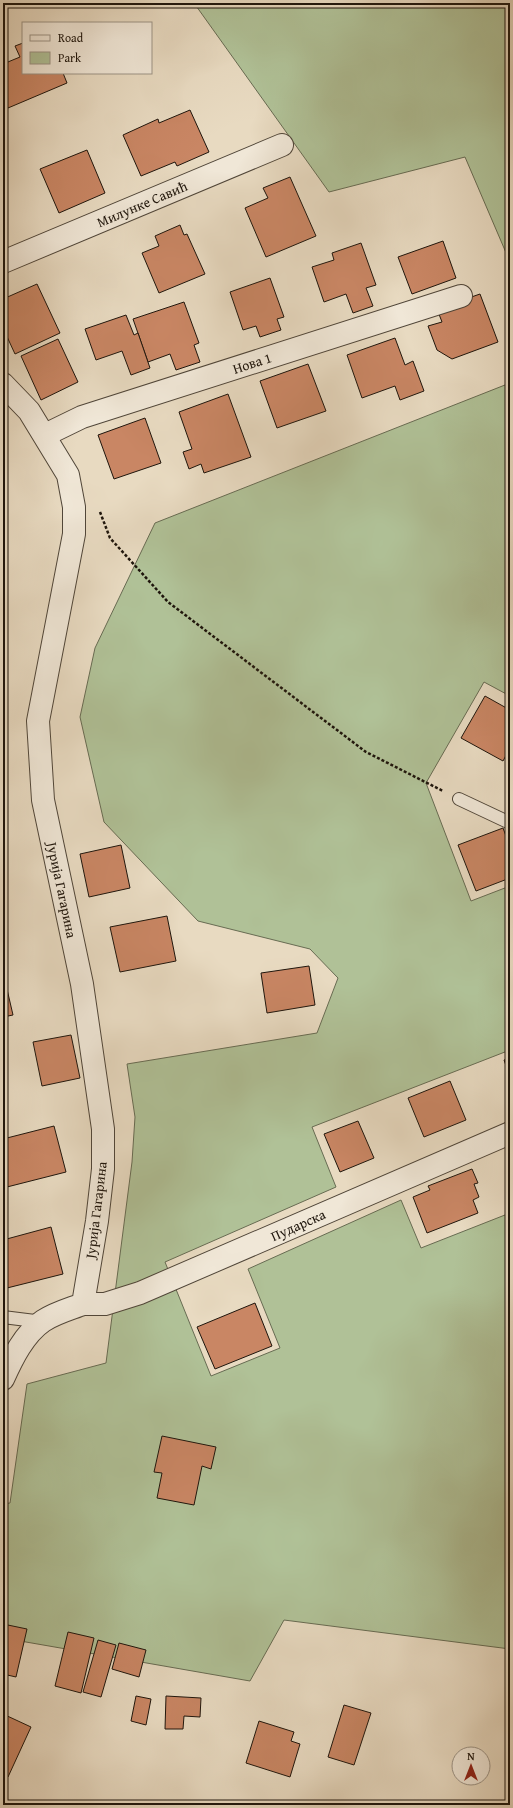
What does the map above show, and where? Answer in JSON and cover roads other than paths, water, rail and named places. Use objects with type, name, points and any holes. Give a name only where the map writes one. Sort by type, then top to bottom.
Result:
[{"type":"street","name":"Милунке Савић","points":[[3,262],[282,145]]},
{"type":"street","name":"Нова 1","points":[[45,435],[82,417],[460,296]]},
{"type":"street","name":"Јурија Гагарина","points":[[3,384],[29,411],[45,435],[68,475],[74,507],[74,534],[38,721],[43,800],[82,984],[103,1129],[102,1168],[97,1220],[83,1304]]},
{"type":"street","name":"Пударска","points":[[83,1304],[105,1304],[140,1293],[510,1133]]},
{"type":"street","points":[[3,1379],[11,1362],[30,1334],[42,1322],[83,1304]]},
{"type":"lane","points":[[459,799],[510,823]]},
{"type":"lane","points":[[3,1318],[42,1322]]}]
